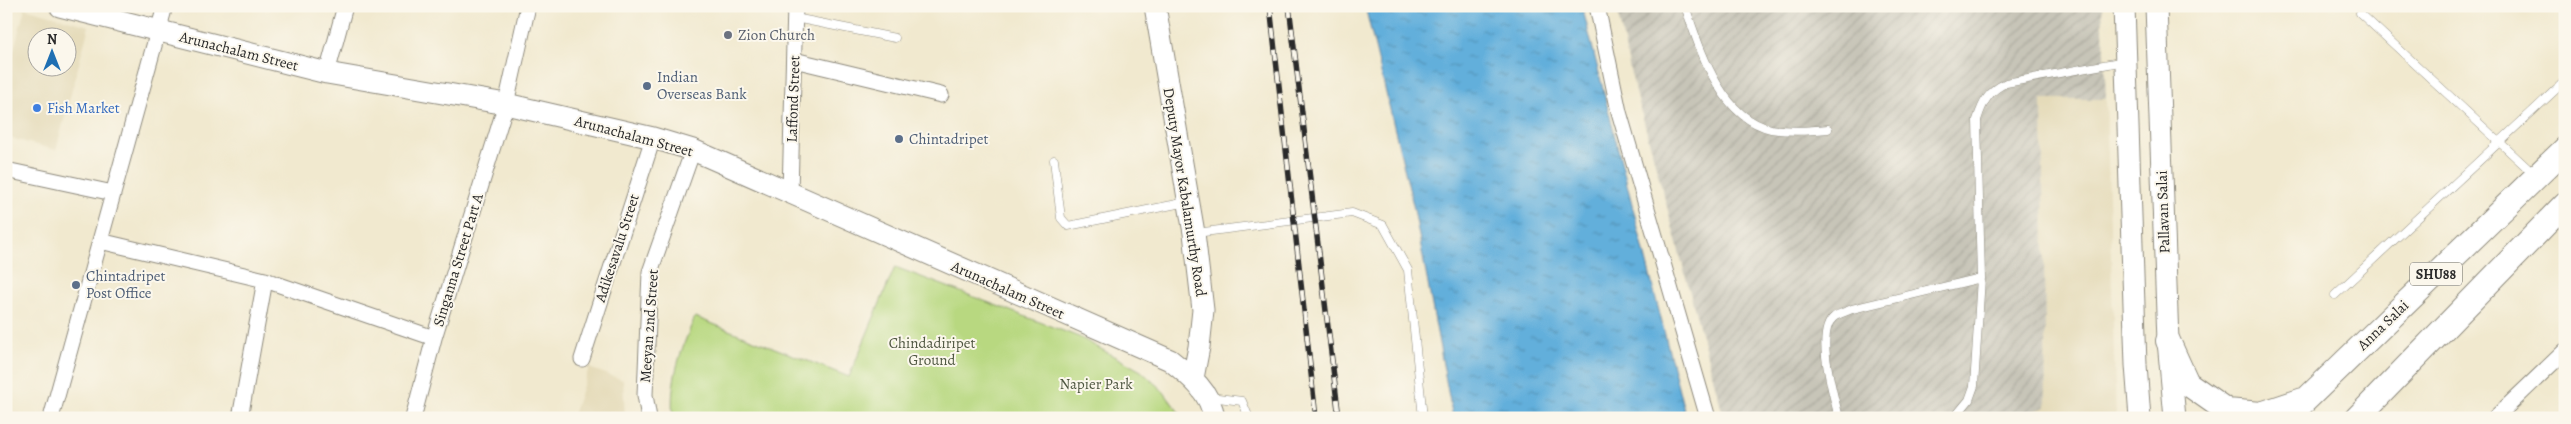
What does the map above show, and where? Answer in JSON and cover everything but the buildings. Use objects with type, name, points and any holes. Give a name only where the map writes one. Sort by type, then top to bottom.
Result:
[{"type":"main road","name":"Arunachalam Street","points":[[60,6],[327,73],[506,104],[652,138],[693,150],[1170,360],[1193,378],[1211,409]]},
{"type":"main road","name":"Deputy Mayor Kabalamurthy Road","points":[[1155,6],[1194,233],[1203,310],[1193,378]]},
{"type":"main road","name":"Pallavan Salai","points":[[2124,6],[2136,365],[2140,418]]},
{"type":"main road","name":"Pallavan Salai","points":[[2156,6],[2168,341],[2175,418]]},
{"type":"main road","name":"Anna Salai","points":[[2287,418],[2565,149]]},
{"type":"main road","name":"SHU88","points":[[2357,418],[2565,204]]},
{"type":"main road","points":[[2168,341],[2187,383],[2228,411],[2261,414],[2308,399]]},
{"type":"street","points":[[51,418],[165,6]]},
{"type":"street","points":[[327,73],[345,6]]},
{"type":"street","name":"Singanna Street Part A","points":[[413,418],[434,338],[506,104],[528,6]]},
{"type":"street","points":[[1597,6],[1619,112],[1708,418]]},
{"type":"street","name":"Laffond Street","points":[[790,192],[795,12]]},
{"type":"street","points":[[794,60],[941,96]]},
{"type":"street","name":"Adikesavalu Street","points":[[582,359],[652,138]]},
{"type":"street","name":"Meeyan 2nd Street","points":[[649,418],[645,395],[650,272],[693,150]]},
{"type":"street","points":[[6,170],[113,193]]},
{"type":"street","points":[[100,241],[265,280],[434,338]]},
{"type":"street","points":[[240,418],[265,280]]},
{"type":"street","points":[[2495,418],[2565,351]]},
{"type":"lane","points":[[1686,6],[1704,59],[1714,78],[1733,105],[1750,121],[1770,128],[1797,132],[1828,129]]},
{"type":"lane","points":[[2362,6],[2360,13],[2536,177]]},
{"type":"lane","points":[[795,12],[895,38]]},
{"type":"lane","points":[[1954,418],[1969,400],[1974,386],[1981,278],[1977,120],[1983,101],[1994,89],[2006,83],[2127,61]]},
{"type":"lane","points":[[2335,295],[2565,81]]},
{"type":"lane","points":[[1054,160],[1061,218],[1068,226],[1189,202]]},
{"type":"lane","points":[[1194,233],[1352,213],[1383,226],[1408,270],[1423,418]]},
{"type":"lane","points":[[1839,418],[1824,344],[1826,330],[1833,317],[1852,309],[1981,278]]},
{"type":"lane","points":[[1211,409],[1242,401],[1249,418]]},
{"type":"shaded area","points":[[1616,6],[2102,6],[2106,99],[2042,99],[2046,407],[2014,418],[1724,418],[1630,70]]},
{"type":"shaded area","name":"Fish Market","points":[[25,8],[89,26],[78,67],[78,28],[28,28],[28,78],[75,78],[56,150],[6,137],[6,79]]},
{"type":"shaded area","points":[[2042,98],[2106,99],[2116,418],[2014,418],[2046,406]]},
{"type":"shaded area","points":[[589,368],[623,380],[625,418],[572,418]]},
{"type":"green space","name":"Chindadiripet Ground","points":[[895,267],[1079,337],[1141,371],[1163,391],[1183,418],[673,418],[673,391],[677,366],[695,317],[849,377]]},
{"type":"water","points":[[1365,6],[1582,6],[1686,418],[1453,418],[1414,209]]},
{"type":"railway","points":[[1270,6],[1316,418]]},
{"type":"railway","points":[[1289,6],[1339,418]]},
{"type":"place","name":"Zion Church","points":[[728,35]]},
{"type":"place","name":"Indian Overseas Bank","points":[[647,86]]},
{"type":"place","name":"Fish Market","points":[[37,108]]},
{"type":"place","name":"Chintadripet","points":[[899,139]]},
{"type":"place","name":"Chintadripet Post Office","points":[[76,285]]},
{"type":"park label","name":"Napier Park","points":[[1096,384]]}]
